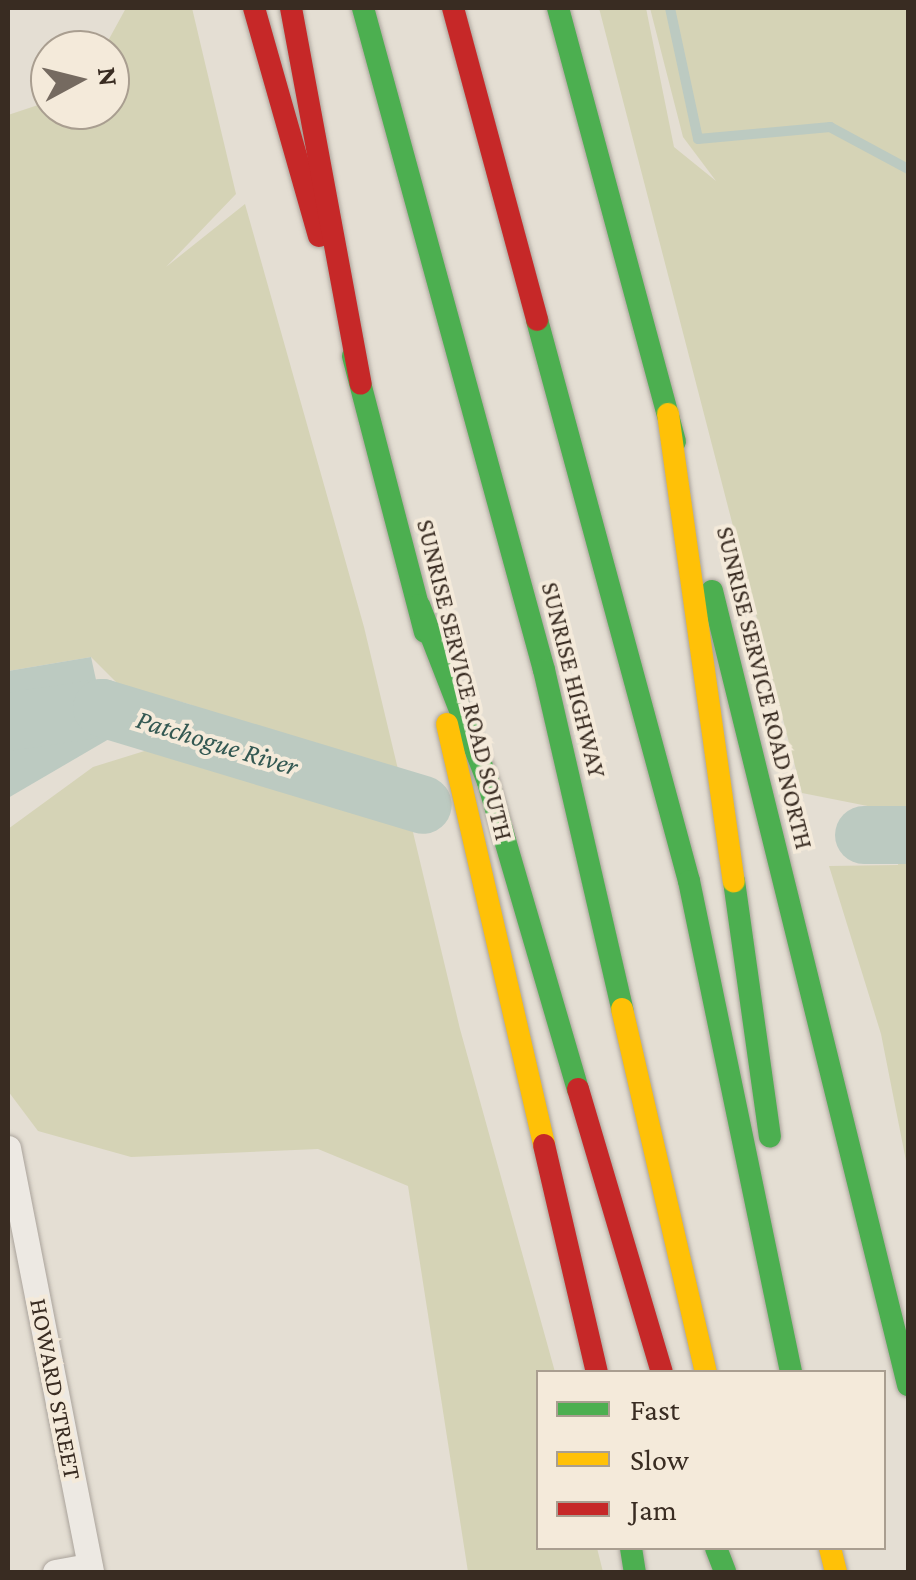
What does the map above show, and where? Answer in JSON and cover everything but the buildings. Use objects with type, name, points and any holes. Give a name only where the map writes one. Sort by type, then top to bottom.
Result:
[{"type":"main road","name":"SUNRISE SERVICE ROAD SOUTH","points":[[254,8],[419,605],[597,1370]]},
{"type":"main road","points":[[291,8],[328,174],[361,384]]},
{"type":"main road","name":"SUNRISE HIGHWAY","points":[[363,8],[544,670],[706,1370]]},
{"type":"main road","points":[[453,8],[688,881],[794,1370]]},
{"type":"main road","name":"SUNRISE SERVICE ROAD NORTH","points":[[558,8],[668,414],[908,1385]]},
{"type":"main road","points":[[668,414],[794,1370]]},
{"type":"main road","points":[[419,605],[488,782],[661,1370]]},
{"type":"street","name":"HOWARD STREET","points":[[8,1148],[90,1569]]},
{"type":"street","points":[[56,1572],[90,1569]]},
{"type":"shaded area","points":[[126,8],[192,8],[236,194],[166,267],[245,204],[364,627],[460,1029],[554,1370],[536,1370],[536,1550],[598,1550],[603,1572],[468,1572],[408,1186],[318,1149],[131,1157],[38,1131],[8,1091],[8,829],[93,767],[167,744],[291,792],[402,799],[189,704],[120,686],[91,657],[8,671],[8,115],[30,108],[30,130],[130,130],[130,30],[114,30]]},
{"type":"shaded area","points":[[599,8],[646,8],[674,147],[716,181],[683,137],[650,8],[908,8],[908,1171],[881,1034],[829,866],[898,865],[903,813],[802,793]]},
{"type":"shaded area","points":[[91,657],[109,739],[8,798],[8,671]]},
{"type":"waterway","points":[[670,8],[698,139],[830,127],[908,169]]},
{"type":"waterway","name":"Patchogue River","points":[[8,722],[102,708],[423,805]]},
{"type":"waterway","name":"Patchogue River","points":[[864,835],[908,835]]},
{"type":"traffic: fast","points":[[363,8],[544,670],[622,1009]]},
{"type":"traffic: fast","points":[[558,8],[675,441]]},
{"type":"traffic: fast","points":[[537,320],[689,881],[791,1370]]},
{"type":"traffic: fast","points":[[353,356],[425,632]]},
{"type":"traffic: fast","points":[[712,591],[908,1385]]},
{"type":"traffic: fast","points":[[419,605],[488,782],[578,1089]]},
{"type":"traffic: fast","points":[[734,881],[770,1136]]},
{"type":"traffic: fast","points":[[631,1550],[635,1572]]},
{"type":"traffic: fast","points":[[717,1550],[725,1572]]},
{"type":"traffic: slow","points":[[668,414],[734,881]]},
{"type":"traffic: slow","points":[[447,724],[544,1145]]},
{"type":"traffic: slow","points":[[622,1009],[706,1370]]},
{"type":"traffic: slow","points":[[830,1550],[836,1572]]},
{"type":"traffic: jam","points":[[254,8],[319,236]]},
{"type":"traffic: jam","points":[[291,8],[361,384]]},
{"type":"traffic: jam","points":[[453,8],[537,320]]},
{"type":"traffic: jam","points":[[578,1089],[661,1370]]},
{"type":"traffic: jam","points":[[544,1145],[597,1370]]}]
